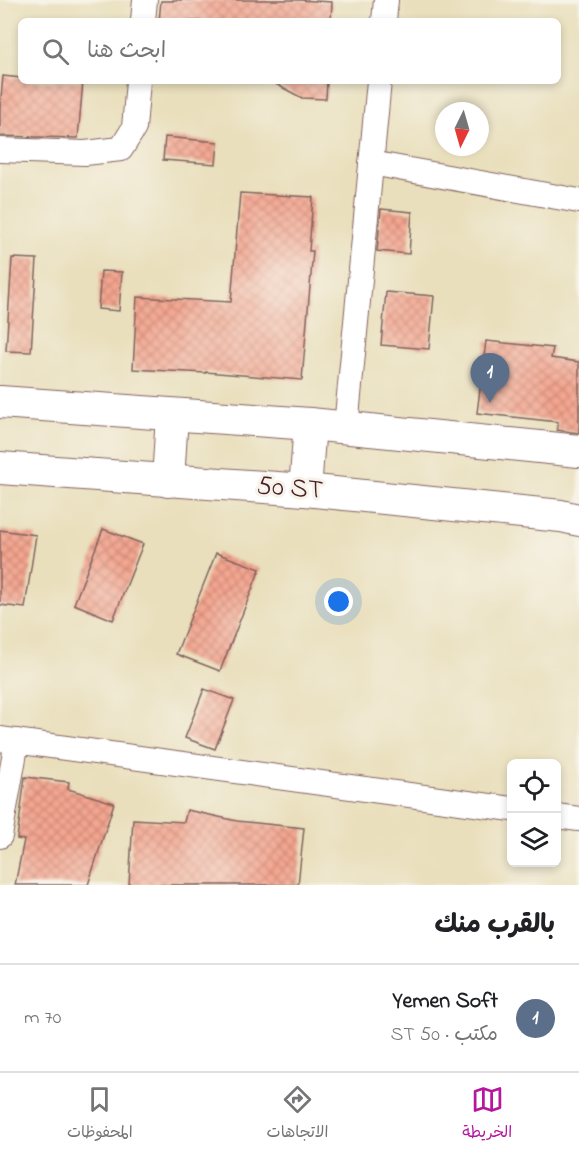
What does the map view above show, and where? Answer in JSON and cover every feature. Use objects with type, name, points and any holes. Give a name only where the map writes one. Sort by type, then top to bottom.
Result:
[{"type":"main road","points":[[0,402],[346,427],[579,451]]},
{"type":"main road","points":[[168,481],[172,415]]},
{"type":"main road","points":[[305,490],[310,424]]},
{"type":"main road","name":"50 ST","points":[[0,468],[305,490],[561,516],[579,520]]},
{"type":"street","points":[[143,18],[145,0]]},
{"type":"street","points":[[384,18],[386,0]]},
{"type":"street","points":[[0,150],[85,153],[120,149],[134,128],[138,84]]},
{"type":"street","points":[[346,427],[378,84]]},
{"type":"street","points":[[371,163],[579,201]]},
{"type":"street","points":[[0,836],[8,740],[507,808]]},
{"type":"street","points":[[561,817],[579,819]]},
{"type":"building","points":[[161,1],[332,2],[331,18],[159,18]]},
{"type":"building","points":[[3,76],[18,78],[18,84],[83,84],[78,138],[0,136]]},
{"type":"building","points":[[276,84],[327,84],[326,99],[302,98]]},
{"type":"building","points":[[165,137],[218,142],[216,164],[163,160]]},
{"type":"building","points":[[240,193],[313,197],[309,251],[313,251],[302,380],[133,369],[137,297],[231,302]]},
{"type":"building","points":[[381,209],[412,212],[409,254],[377,251]]},
{"type":"building","points":[[12,258],[37,259],[31,352],[6,351]]},
{"type":"building","points":[[101,271],[122,272],[119,311],[98,309]]},
{"type":"building","points":[[386,292],[434,296],[429,349],[381,345]]},
{"type":"building","points":[[486,341],[553,348],[551,358],[579,362],[579,433],[557,430],[558,422],[477,413]]},
{"type":"building","points":[[103,529],[143,544],[113,620],[74,604]]},
{"type":"building","points":[[0,530],[36,535],[25,608],[0,605]]},
{"type":"building","points":[[216,553],[260,569],[220,671],[176,654]]},
{"type":"building","points":[[204,689],[234,700],[215,749],[185,738]]},
{"type":"building","points":[[25,777],[69,782],[68,789],[114,803],[88,885],[15,885],[24,840],[17,839]]},
{"type":"building","points":[[187,810],[237,821],[304,828],[298,885],[129,885],[133,819],[184,822]]},
{"type":"place","name":"Yemen Soft","points":[[490,403]]}]
